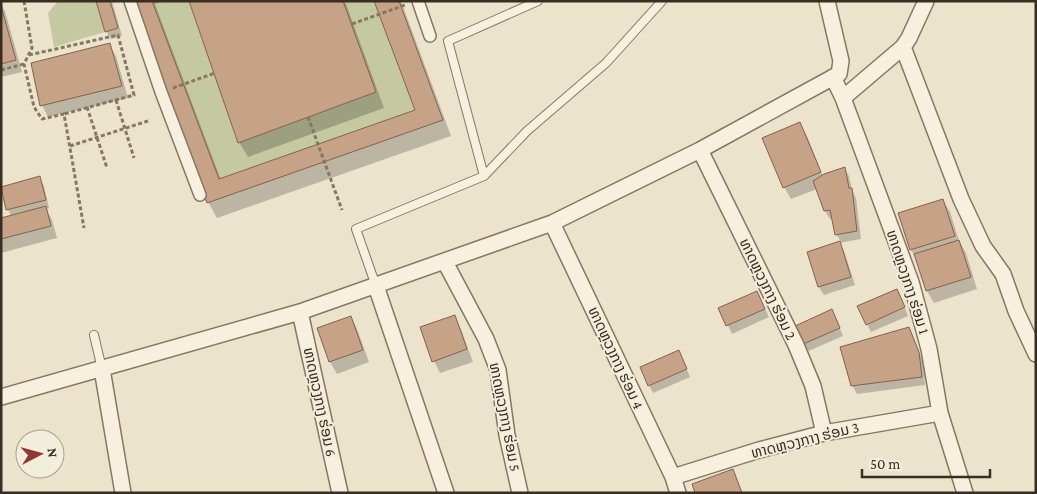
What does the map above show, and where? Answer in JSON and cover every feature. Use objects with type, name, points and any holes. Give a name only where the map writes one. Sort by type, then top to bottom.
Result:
[{"type":"street","points":[[130,1],[161,92],[200,195]]},
{"type":"street","points":[[1,397],[300,312],[552,223],[700,150],[839,74],[842,61],[827,1]]},
{"type":"street","points":[[843,98],[903,48],[926,1]]},
{"type":"street","points":[[414,3],[430,36]]},
{"type":"street","points":[[903,48],[961,199],[983,246],[1003,274],[1016,311],[1036,354]]},
{"type":"street","name":"ທາດຫຼວງກາງ ຮ່ອມ 1","points":[[833,77],[843,98],[911,282],[929,349],[940,413],[965,493]]},
{"type":"street","name":"ທາດຫຼວງກາງ ຮ່ອມ 2","points":[[700,150],[796,346],[813,386],[824,433]]},
{"type":"street","name":"ທາດຫຼວງກາງ ຮ່ອມ 4","points":[[552,223],[673,477],[678,493]]},
{"type":"street","name":"ທາດຫຼວງກາງ ຮ່ອມ 5","points":[[445,262],[486,339],[498,370],[508,435],[520,493]]},
{"type":"street","points":[[376,286],[446,493]]},
{"type":"street","name":"ທາດຫຼວງກາງ ຮ່ອມ 6","points":[[300,312],[340,493]]},
{"type":"street","points":[[102,369],[123,493]]},
{"type":"street","name":"ທາດຫຼວງກາງ ຮ່ອມ 3","points":[[673,477],[759,450],[824,433],[940,413]]},
{"type":"lane","points":[[484,176],[448,41],[538,1]]},
{"type":"lane","points":[[376,286],[356,229],[484,176],[527,131],[606,63],[662,1]]},
{"type":"lane","points":[[94,336],[102,369]]},
{"type":"path","points":[[24,1],[32,48],[24,64],[34,107],[42,119],[134,95],[118,34],[29,55]]},
{"type":"path","points":[[352,24],[414,3]]},
{"type":"path","points":[[1,70],[24,64]]},
{"type":"path","points":[[161,92],[215,74]]},
{"type":"path","points":[[116,100],[134,158]]},
{"type":"path","points":[[87,108],[107,168]]},
{"type":"path","points":[[64,114],[84,228]]},
{"type":"path","points":[[308,117],[342,210]]},
{"type":"path","points":[[70,146],[148,121]]},
{"type":"green space","points":[[58,1],[96,1],[105,32],[54,47],[48,13]]},
{"type":"green space","points":[[152,1],[189,1],[238,142],[376,92],[343,1],[374,1],[415,110],[219,179]]},
{"type":"building","points":[[96,1],[110,1],[118,28],[105,32]]},
{"type":"building","points":[[131,1],[152,1],[219,179],[415,110],[374,1],[399,1],[443,120],[207,203]]},
{"type":"building","points":[[189,1],[343,1],[376,92],[238,143]]},
{"type":"building","points":[[1,6],[16,60],[1,64]]},
{"type":"building","points":[[110,43],[122,86],[40,106],[31,63]]},
{"type":"building","points":[[800,122],[821,172],[783,188],[762,138]]},
{"type":"building","points":[[845,167],[849,188],[852,188],[857,231],[835,235],[830,210],[824,211],[813,181],[824,174]]},
{"type":"building","points":[[40,176],[46,200],[6,210],[1,187]]},
{"type":"building","points":[[943,199],[955,236],[910,250],[898,213]]},
{"type":"building","points":[[46,206],[51,226],[1,239],[1,218]]},
{"type":"building","points":[[959,240],[971,277],[926,291],[914,254]]},
{"type":"building","points":[[840,241],[851,277],[818,287],[807,252]]},
{"type":"building","points":[[897,289],[905,307],[866,325],[857,306]]},
{"type":"building","points":[[757,291],[765,309],[726,326],[718,308]]},
{"type":"building","points":[[832,309],[840,328],[801,345],[793,327]]},
{"type":"building","points":[[455,315],[467,349],[432,362],[420,327]]},
{"type":"building","points":[[351,316],[363,350],[329,362],[317,328]]},
{"type":"building","points":[[909,327],[919,352],[922,377],[851,386],[840,347]]},
{"type":"building","points":[[679,350],[687,369],[648,386],[640,367]]},
{"type":"building","points":[[733,469],[742,493],[695,493],[692,484]]}]
